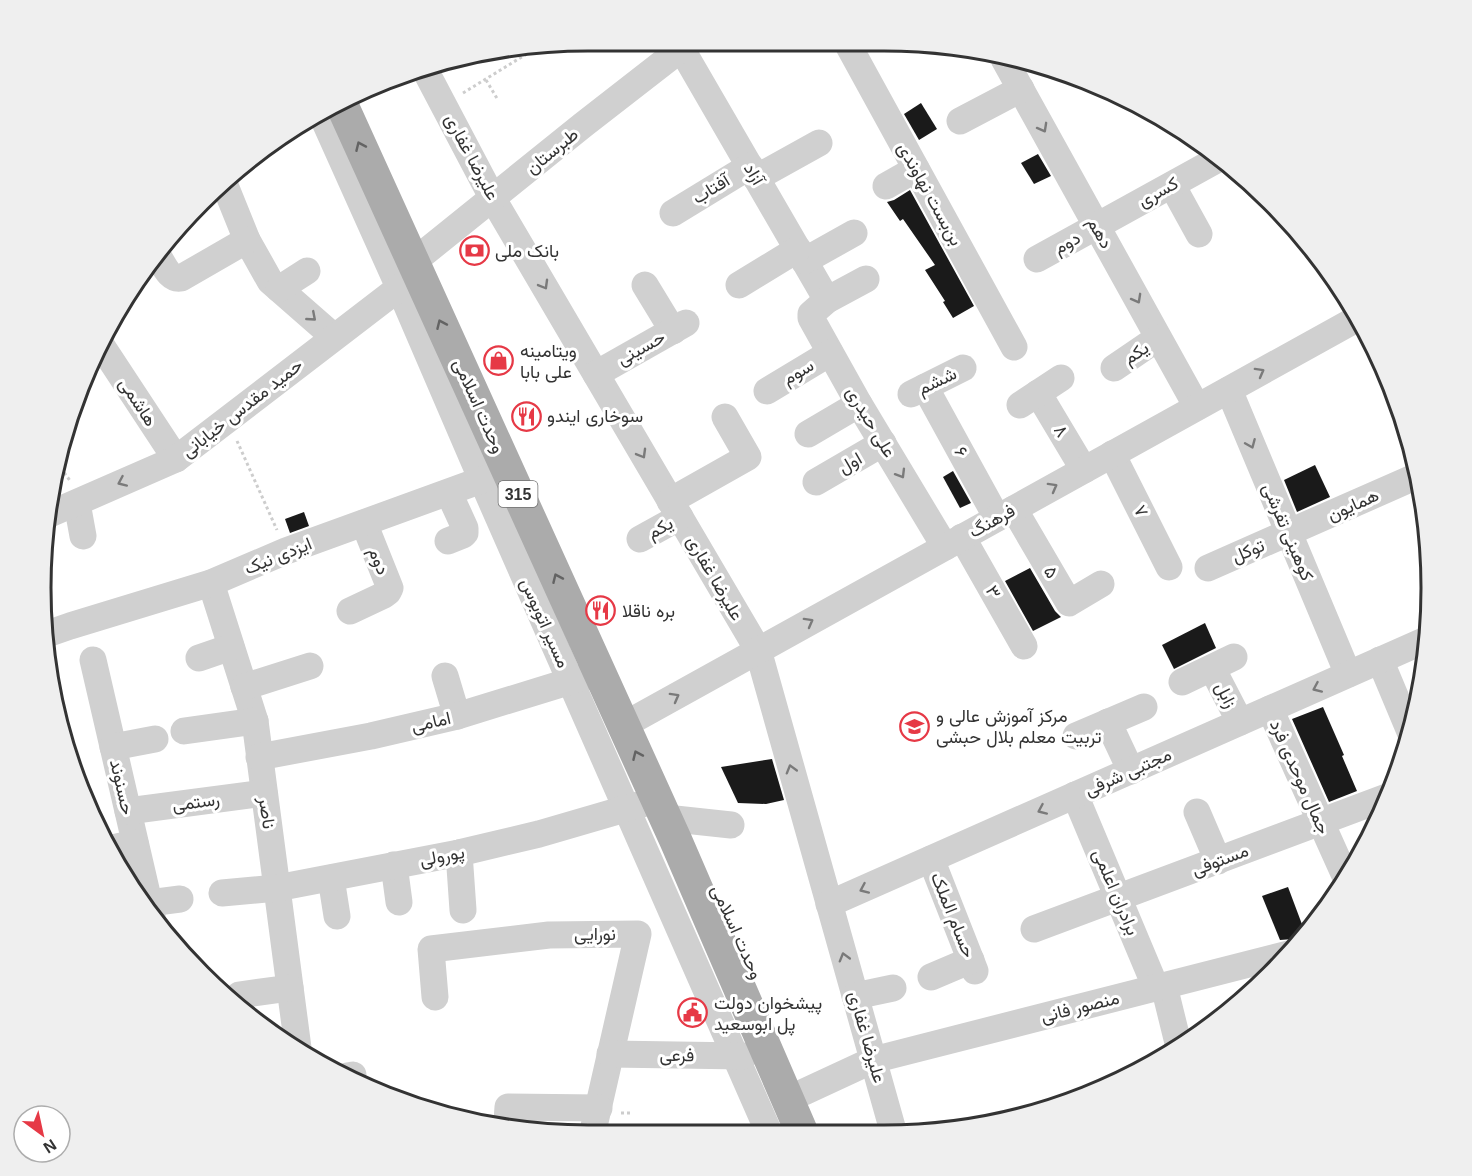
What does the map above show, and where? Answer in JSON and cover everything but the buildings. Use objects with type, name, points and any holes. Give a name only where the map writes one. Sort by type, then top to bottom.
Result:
[{"type":"main road","name":"وحدت اسلامی","points":[[344,109],[495,475],[585,677],[624,725],[799,1125]]},
{"type":"main road","name":"وحدت اسلامی","points":[[666,819],[716,881],[818,1125]]},
{"type":"street","name":"طبرستان","points":[[410,274],[493,199],[677,51]]},
{"type":"street","name":"آزاد","points":[[690,51],[753,172],[801,255],[819,307]]},
{"type":"street","name":"بن‌بست نهاوندی","points":[[851,51],[1014,346]]},
{"type":"street","name":"دهم","points":[[1009,66],[1197,407]]},
{"type":"street","name":"علیرضا غفاری","points":[[428,75],[493,199],[758,650],[891,1125]]},
{"type":"street","points":[[960,121],[1021,89]]},
{"type":"street","points":[[325,120],[410,274]]},
{"type":"street","name":"آفتاب","points":[[673,213],[753,172],[819,143]]},
{"type":"street","name":"کسری","points":[[1097,226],[1212,163]]},
{"type":"street","points":[[886,186],[916,169]]},
{"type":"street","points":[[1172,185],[1199,234]]},
{"type":"street","points":[[227,190],[247,240],[270,281],[334,337]]},
{"type":"street","name":"دوم","points":[[1037,259],[1097,226]]},
{"type":"street","points":[[739,285],[854,233]]},
{"type":"street","points":[[162,262],[171,276],[176,279],[181,278],[247,240]]},
{"type":"street","points":[[279,289],[307,271]]},
{"type":"street","name":"حمید مقدس خیابانی","points":[[57,511],[176,459],[334,337],[410,274]]},
{"type":"street","points":[[819,307],[866,279]]},
{"type":"street","name":"حسینی","points":[[596,374],[679,327],[645,285]]},
{"type":"street","name":"علی حیدری","points":[[819,307],[811,318],[830,353],[884,443],[954,542]]},
{"type":"street","name":"فرهنگ","points":[[624,725],[1350,322]]},
{"type":"street","name":"یکم","points":[[1114,368],[1158,338]]},
{"type":"street","name":"هاشمی","points":[[105,352],[176,459]]},
{"type":"street","name":"سوم","points":[[767,391],[830,353]]},
{"type":"street","name":"ششم","points":[[918,391],[963,368]]},
{"type":"street","name":"۸","points":[[1061,378],[1029,399],[1084,470]]},
{"type":"street","name":"کوهینی تفرشی","points":[[1229,390],[1347,675]]},
{"type":"street","name":"۶","points":[[918,391],[1006,513]]},
{"type":"street","points":[[808,434],[860,404]]},
{"type":"street","name":"یکم","points":[[640,539],[675,509],[748,457],[725,417]]},
{"type":"street","name":"اول","points":[[816,482],[884,443]]},
{"type":"street","name":"۷","points":[[1112,454],[1169,567]]},
{"type":"street","name":"ایزدی نیک","points":[[53,632],[211,583],[286,551],[495,475]]},
{"type":"street","name":"همایون","points":[[1289,533],[1410,479]]},
{"type":"street","points":[[448,541],[463,536],[465,533],[465,528],[449,493]]},
{"type":"street","points":[[76,502],[83,536]]},
{"type":"street","name":"۵","points":[[1006,513],[1069,603],[1101,584]]},
{"type":"street","name":"دوم","points":[[350,611],[384,595],[390,588],[364,523]]},
{"type":"street","name":"توکل","points":[[1208,568],[1289,533]]},
{"type":"street","name":"۳","points":[[954,542],[1024,646]]},
{"type":"street","name":"ناصر","points":[[211,583],[255,721],[297,1038]]},
{"type":"street","name":"مجتبی شرفی","points":[[829,904],[1418,644]]},
{"type":"street","points":[[199,658],[231,647]]},
{"type":"street","name":"حسنوند","points":[[93,660],[147,894]]},
{"type":"street","points":[[1380,660],[1405,719]]},
{"type":"street","name":"زابل","points":[[1182,682],[1223,663],[1240,722]]},
{"type":"street","points":[[244,687],[310,666]]},
{"type":"street","points":[[445,676],[457,716]]},
{"type":"street","name":"امامی","points":[[260,757],[372,736],[457,716],[585,677]]},
{"type":"street","name":"مسیر اتوبوس","points":[[585,677],[626,809],[740,1056],[766,1125]]},
{"type":"street","points":[[1076,736],[1144,707]]},
{"type":"street","name":"جمال موحدی فرد","points":[[1270,709],[1341,868]]},
{"type":"street","points":[[184,731],[255,721]]},
{"type":"street","points":[[1108,722],[1131,771]]},
{"type":"street","points":[[113,747],[155,739]]},
{"type":"street","name":"رستمی","points":[[128,811],[264,792]]},
{"type":"street","name":"برادران اعلمی","points":[[1075,795],[1118,898],[1160,987],[1176,1038]]},
{"type":"street","name":"مستوفی","points":[[1034,929],[1377,801]]},
{"type":"street","name":"پورولی","points":[[222,893],[277,888],[459,853],[539,834],[626,809],[666,819]]},
{"type":"street","points":[[1197,812],[1218,861]]},
{"type":"street","points":[[666,819],[731,825]]},
{"type":"street","points":[[118,847],[135,843]]},
{"type":"street","points":[[459,853],[463,910]]},
{"type":"street","name":"حسام الملک","points":[[931,859],[973,966],[931,977]]},
{"type":"street","points":[[394,865],[399,902]]},
{"type":"street","points":[[332,878],[337,916]]},
{"type":"street","points":[[157,907],[180,899]]},
{"type":"street","points":[[684,920],[740,1056],[774,1125]]},
{"type":"street","name":"نورایی","points":[[435,997],[431,949],[549,935],[638,934],[595,1125]]},
{"type":"street","name":"منصور فانی","points":[[804,1092],[873,1060],[1273,958]]},
{"type":"street","points":[[239,995],[290,987]]},
{"type":"street","points":[[855,996],[893,988]]},
{"type":"street","name":"فرعی","points":[[610,1054],[740,1056]]},
{"type":"street","points":[[507,1118],[508,1107],[599,1108]]},
{"type":"path","points":[[444,105],[525,55]]},
{"type":"path","points":[[486,80],[498,100]]},
{"type":"path","points":[[227,420],[286,551]]},
{"type":"place","name":"بانک ملی","points":[[474,251]]},
{"type":"place","name":"ویتامینه علی بابا","points":[[499,361]]},
{"type":"place","name":"سوخاری ایندو","points":[[526,416]]},
{"type":"place","name":"بره ناقلا","points":[[601,611]]},
{"type":"place","name":"مرکز آموزش عالی و تربیت معلم بلال حبشی","points":[[915,726]]},
{"type":"place","name":"پیشخوان دولت پل ابوسعید","points":[[693,1013]]}]
